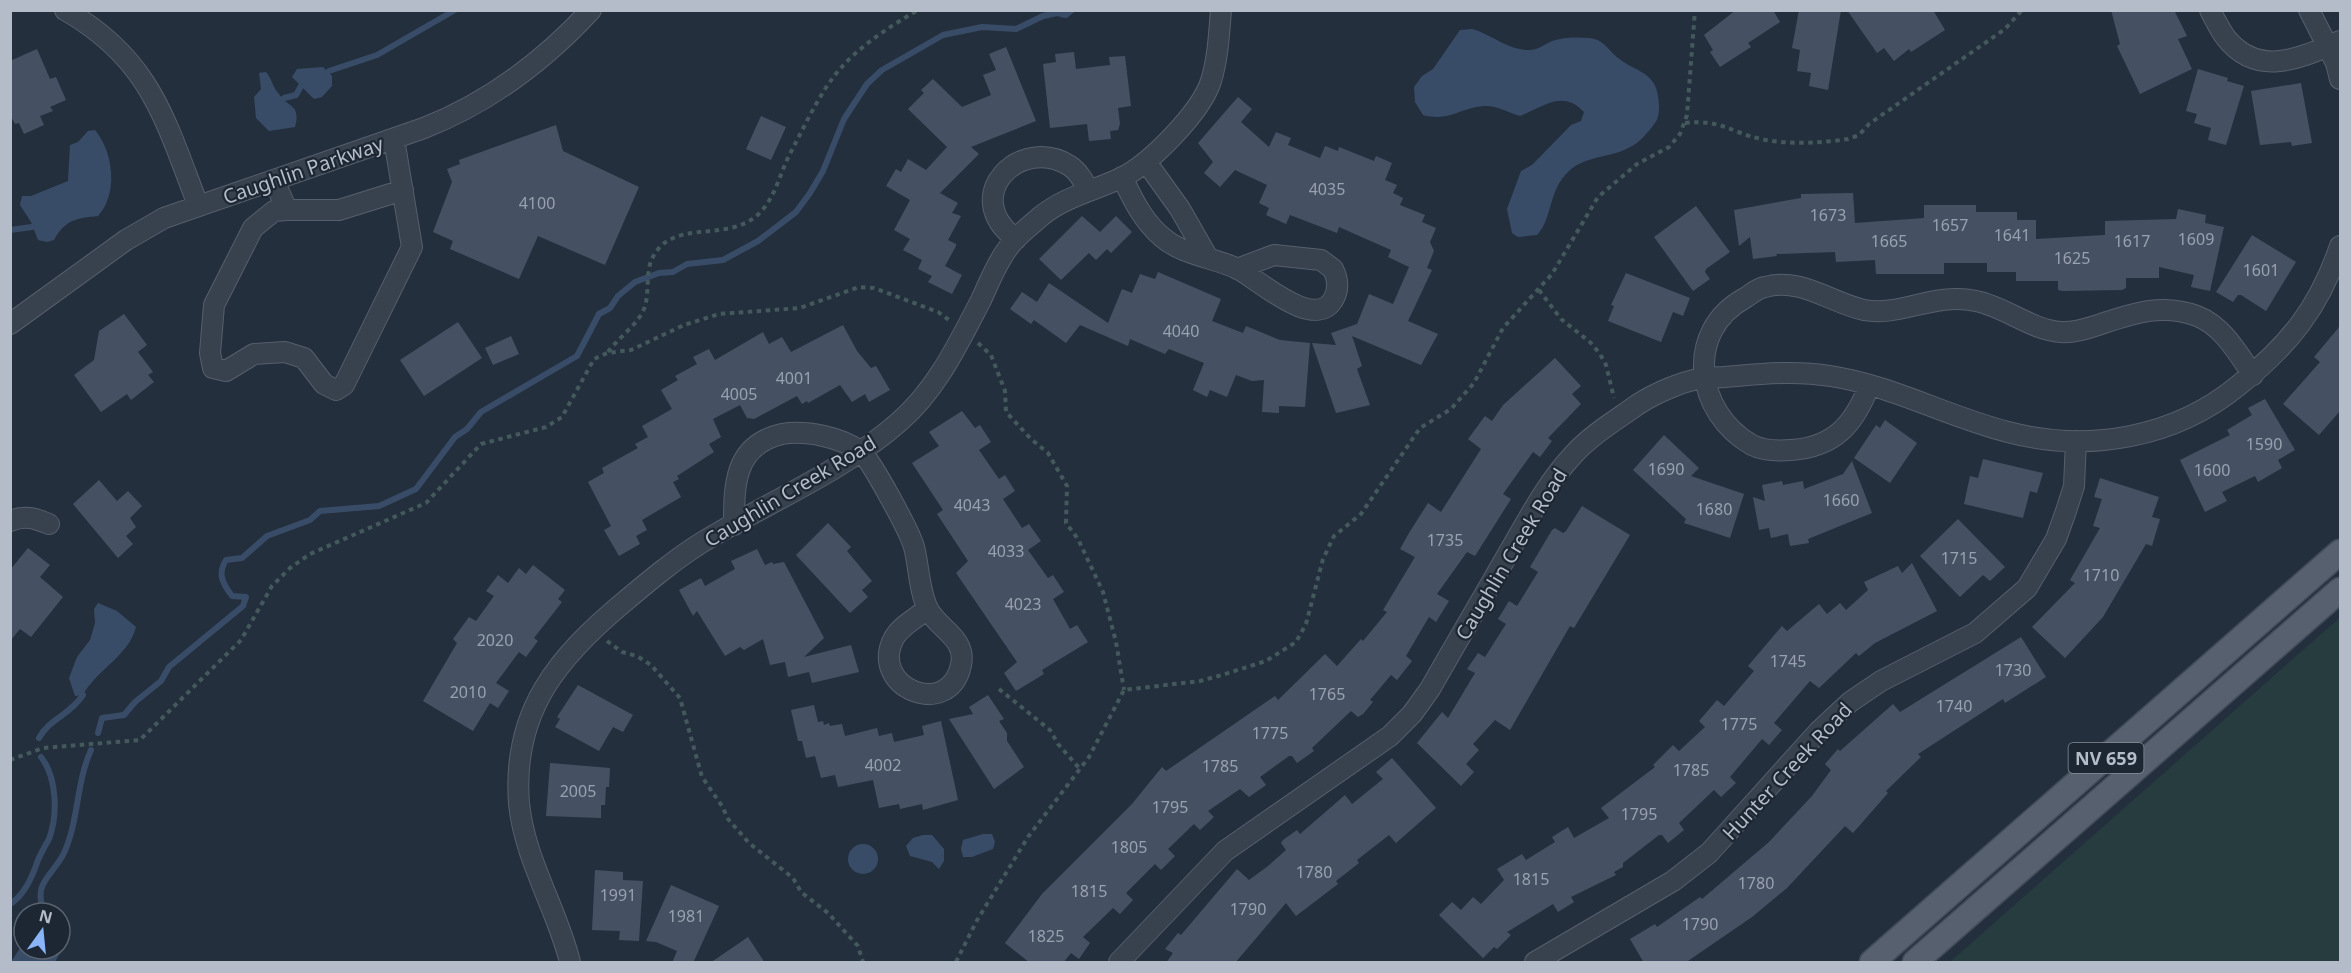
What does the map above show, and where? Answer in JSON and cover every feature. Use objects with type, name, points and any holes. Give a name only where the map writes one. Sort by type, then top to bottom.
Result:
[{"type":"main road","name":"NV 659","points":[[1872,963],[2340,552]]},
{"type":"main road","name":"NV 659","points":[[1915,963],[2340,590]]},
{"type":"street","points":[[65,10],[100,32],[119,49],[148,86],[163,113],[198,205]]},
{"type":"street","name":"Caughlin Parkway","points":[[10,324],[126,240],[164,218],[447,119],[502,89],[556,47],[591,10]]},
{"type":"street","name":"Caughlin Creek Road","points":[[570,963],[564,938],[525,835],[518,774],[522,744],[531,712],[566,655],[664,568],[861,452],[888,432],[923,400],[940,376],[1001,260],[1016,239],[1054,207],[1072,196],[1122,177],[1147,163],[1199,104],[1210,84],[1216,59],[1221,10]]},
{"type":"street","points":[[2210,10],[2227,39],[2250,56],[2267,63],[2286,63],[2334,44]]},
{"type":"street","points":[[2309,10],[2334,44],[2340,78]]},
{"type":"street","points":[[394,139],[403,190],[412,247],[344,386],[336,390],[324,384],[304,358],[285,352],[254,354],[226,371],[213,368],[210,353],[214,305],[253,228],[274,211],[339,210],[403,190]]},
{"type":"street","points":[[1016,239],[1000,224],[993,207],[996,181],[1009,168],[1037,159],[1059,161],[1078,173],[1089,191]]},
{"type":"street","points":[[1147,163],[1180,209],[1208,258]]},
{"type":"street","points":[[1122,177],[1138,209],[1150,226],[1171,244],[1237,269],[1286,299],[1311,310],[1324,309],[1330,304],[1337,291],[1333,269],[1314,259],[1268,255],[1237,269]]},
{"type":"street","points":[[274,180],[287,210]]},
{"type":"street","name":"Caughlin Creek Road","points":[[1119,963],[1225,851],[1390,736],[1412,714],[1430,689],[1549,484],[1575,453],[1601,430],[1638,404],[1703,377],[1796,372],[1832,376],[1869,386],[2007,432],[2040,439],[2076,441],[2141,434],[2181,422],[2215,406],[2253,375],[2305,322],[2325,288],[2340,246]]},
{"type":"street","points":[[1869,386],[1860,409],[1848,426],[1832,439],[1814,448],[1774,452],[1755,446],[1728,427],[1709,400],[1703,377],[1709,340],[1730,306],[1762,287],[1784,284],[1810,290],[1865,310],[1895,309],[1930,300],[1956,297],[1978,301],[2037,326],[2060,332],[2082,331],[2143,310],[2159,308],[2199,316],[2217,328],[2253,375]]},
{"type":"street","points":[[734,525],[736,477],[751,451],[778,435],[797,432],[834,440],[861,452],[908,530],[927,608]]},
{"type":"street","name":"Hunter Creek Road","points":[[1535,963],[1544,955],[1673,881],[1709,853],[1819,731],[1850,702],[1881,681],[1975,633],[2027,588],[2056,538],[2066,511],[2074,486],[2076,441]]},
{"type":"street","points":[[10,521],[20,517],[35,518],[49,524]]},
{"type":"path","points":[[607,353],[645,308],[651,259],[662,245],[678,236],[738,227],[751,221],[776,191],[791,151],[834,75],[848,60],[918,10]]},
{"type":"path","points":[[1124,690],[1200,681],[1222,675],[1266,661],[1296,642],[1306,624],[1323,559],[1334,536],[1361,514],[1420,428],[1451,409],[1474,383],[1503,328],[1552,274],[1598,197],[1637,164],[1670,147],[1685,123],[1694,57],[1695,10]]},
{"type":"path","points":[[1685,123],[1719,123],[1758,138],[1778,141],[1848,139],[1859,135],[1869,124],[2005,29],[2022,10]]},
{"type":"path","points":[[10,760],[51,747],[140,740],[241,640],[272,586],[290,568],[310,555],[426,503],[481,444],[546,427],[562,417],[594,359],[607,353],[631,350],[684,325],[719,314],[800,308],[859,287],[874,288],[938,312],[991,355],[1005,391],[1006,412],[1031,439],[1048,453],[1067,486],[1066,523],[1078,539],[1103,592],[1116,642],[1124,690],[1103,733],[1080,769],[1028,837],[976,922],[956,963]]},
{"type":"path","points":[[1539,290],[1561,318],[1591,343],[1600,354],[1606,365],[1611,392],[1624,416]]},
{"type":"path","points":[[593,629],[622,652],[637,656],[651,665],[680,698],[702,777],[728,819],[749,843],[793,878],[801,892],[828,913],[858,946],[863,963]]},
{"type":"path","points":[[999,689],[1050,730],[1058,744],[1080,769]]},
{"type":"green space","points":[[2340,618],[2340,962],[1950,962],[2328,628]]},
{"type":"water","points":[[1472,29],[1512,47],[1527,50],[1537,49],[1552,41],[1575,37],[1602,42],[1626,64],[1646,75],[1655,86],[1658,95],[1658,117],[1641,140],[1625,150],[1583,162],[1569,171],[1562,179],[1546,220],[1537,235],[1518,237],[1512,233],[1507,209],[1521,171],[1532,165],[1571,125],[1581,121],[1584,112],[1576,105],[1561,101],[1553,102],[1520,116],[1488,106],[1475,107],[1448,116],[1423,115],[1415,102],[1414,87],[1422,76],[1433,69],[1460,30]]},
{"type":"water","points":[[323,67],[332,76],[332,86],[322,97],[314,99],[292,77],[297,69]]},
{"type":"water","points":[[266,72],[277,92],[295,110],[295,127],[269,131],[256,118],[254,97],[261,89],[259,73]]},
{"type":"water","points":[[95,130],[110,162],[111,185],[104,207],[98,216],[77,219],[67,224],[54,240],[47,242],[38,240],[31,222],[20,205],[22,196],[31,196],[68,181],[70,145],[78,142],[88,131]]},
{"type":"water","points":[[98,603],[117,611],[136,627],[126,647],[119,655],[83,695],[75,696],[69,678],[77,657],[90,640],[95,623],[94,609]]},
{"type":"water","points":[[983,834],[992,834],[995,842],[993,849],[972,857],[963,857],[961,849],[963,840]]},
{"type":"water","points":[[932,835],[944,849],[944,861],[939,869],[932,862],[910,856],[906,846],[913,838]]},
{"type":"water","points":[[863,844],[874,848],[878,859],[874,870],[863,874],[852,870],[848,859],[852,848]]},
{"type":"water","points":[[12,960],[56,961],[55,962],[11,962]]},
{"type":"building","points":[[1736,10],[1773,10],[1780,22],[1748,43],[1751,47],[1720,67],[1710,52],[1713,50],[1704,35]]},
{"type":"building","points":[[1799,10],[1841,10],[1828,90],[1809,86],[1811,73],[1797,71],[1800,50],[1792,48]]},
{"type":"building","points":[[1847,10],[1933,10],[1945,30],[1911,52],[1909,49],[1894,61],[1884,48],[1877,53]]},
{"type":"building","points":[[2111,10],[2174,10],[2187,36],[2178,39],[2192,69],[2140,94],[2117,46],[2120,44]]},
{"type":"building","points":[[1006,47],[1036,121],[971,147],[979,154],[940,193],[958,203],[952,213],[961,216],[948,240],[956,246],[945,266],[962,275],[952,294],[928,282],[932,276],[918,269],[922,260],[903,250],[910,239],[894,230],[910,200],[886,186],[896,169],[901,172],[908,159],[926,170],[947,147],[908,109],[924,93],[921,90],[933,79],[962,107],[991,95],[983,75],[996,70],[989,54]]},
{"type":"building","points":[[37,49],[50,79],[56,77],[66,100],[50,107],[53,111],[40,116],[44,125],[24,134],[19,123],[15,124],[10,115],[10,61]]},
{"type":"building","points":[[1074,52],[1076,69],[1110,65],[1109,57],[1125,56],[1131,106],[1118,108],[1120,124],[1118,130],[1110,131],[1111,139],[1089,141],[1087,124],[1050,128],[1043,64],[1056,62],[1055,54]]},
{"type":"building","points":[[2198,69],[2228,78],[2227,81],[2244,86],[2226,145],[2208,140],[2211,128],[2194,123],[2197,114],[2186,111]]},
{"type":"building","points":[[2301,83],[2312,143],[2292,146],[2291,142],[2260,145],[2251,91]]},
{"type":"building","points":[[1238,97],[1252,109],[1241,122],[1269,147],[1276,132],[1291,138],[1288,145],[1320,158],[1325,146],[1338,151],[1339,147],[1374,161],[1376,156],[1392,163],[1385,180],[1397,185],[1393,193],[1403,198],[1400,205],[1425,215],[1422,222],[1436,228],[1430,242],[1434,251],[1427,268],[1432,270],[1408,321],[1438,334],[1421,365],[1352,336],[1362,366],[1357,369],[1370,405],[1336,413],[1312,343],[1336,345],[1331,333],[1357,324],[1369,294],[1393,304],[1409,267],[1388,257],[1391,250],[1339,227],[1337,233],[1290,215],[1286,224],[1266,215],[1269,208],[1259,203],[1267,185],[1235,170],[1220,187],[1204,173],[1213,162],[1198,143]]},
{"type":"building","points":[[761,116],[786,127],[771,160],[746,149]]},
{"type":"building","points":[[556,125],[563,151],[639,187],[605,265],[538,236],[519,279],[450,249],[453,241],[433,232],[452,182],[447,169],[460,164],[459,160]]},
{"type":"building","points":[[1853,193],[1855,223],[1924,218],[1924,205],[1976,205],[1976,212],[2017,212],[2017,220],[2036,220],[2036,239],[2105,235],[2105,221],[2176,219],[2178,209],[2206,215],[2205,223],[2224,227],[2210,291],[2191,287],[2194,275],[2159,267],[2159,278],[2126,278],[2126,288],[2122,290],[2063,291],[2058,290],[2058,281],[2016,281],[2016,272],[1987,272],[1987,263],[1944,263],[1944,274],[1876,274],[1875,260],[1836,262],[1835,252],[1776,254],[1777,256],[1753,259],[1750,237],[1739,246],[1734,210],[1801,198],[1801,194]]},
{"type":"building","points":[[1696,206],[1730,252],[1706,269],[1705,272],[1710,279],[1693,291],[1654,237]]},
{"type":"building","points":[[1082,216],[1100,232],[1116,216],[1132,232],[1111,253],[1107,249],[1096,260],[1089,253],[1061,280],[1039,259]]},
{"type":"building","points":[[2252,235],[2296,262],[2266,311],[2241,295],[2238,295],[2233,302],[2216,292]]},
{"type":"building","points":[[1158,272],[1221,299],[1212,321],[1243,333],[1246,326],[1280,340],[1310,343],[1305,407],[1279,406],[1279,413],[1262,412],[1264,380],[1252,381],[1236,375],[1227,397],[1210,390],[1207,397],[1193,390],[1204,363],[1169,349],[1165,354],[1130,339],[1128,346],[1080,325],[1066,343],[1034,320],[1031,324],[1010,309],[1022,292],[1037,302],[1049,283],[1108,323],[1122,289],[1132,293],[1140,274],[1155,279]]},
{"type":"building","points":[[1626,273],[1690,298],[1683,316],[1673,312],[1661,342],[1608,321],[1614,306],[1611,305]]},
{"type":"building","points":[[124,314],[147,345],[138,352],[153,372],[148,375],[154,382],[131,400],[127,394],[101,412],[74,375],[94,360],[99,331]]},
{"type":"building","points":[[458,322],[482,358],[424,396],[400,360]]},
{"type":"building","points":[[843,325],[857,351],[871,368],[876,366],[890,390],[869,402],[865,394],[852,402],[840,385],[808,403],[807,401],[802,404],[797,396],[754,419],[747,418],[740,405],[713,419],[721,437],[709,444],[714,452],[677,476],[679,479],[673,482],[681,497],[642,520],[647,530],[636,536],[640,544],[619,556],[604,530],[611,526],[588,482],[604,473],[602,468],[638,448],[635,444],[648,437],[642,426],[672,409],[661,390],[678,380],[675,376],[697,364],[693,357],[709,349],[715,360],[763,332],[769,344],[782,337],[791,352]]},
{"type":"building","points":[[2340,326],[2340,411],[2319,435],[2283,404],[2320,362],[2314,357]]},
{"type":"building","points":[[511,336],[519,354],[493,365],[485,348]]},
{"type":"building","points":[[1555,358],[1581,386],[1572,394],[1581,404],[1548,438],[1552,441],[1540,457],[1533,452],[1503,494],[1511,499],[1475,556],[1467,552],[1437,594],[1449,601],[1436,622],[1429,617],[1406,656],[1412,661],[1397,680],[1391,675],[1370,700],[1373,702],[1363,714],[1358,717],[1351,711],[1312,748],[1314,751],[1297,763],[1292,756],[1289,756],[1260,777],[1266,785],[1249,797],[1240,789],[1208,811],[1214,817],[1200,830],[1194,824],[1168,849],[1175,856],[1161,870],[1155,864],[1126,893],[1133,900],[1120,914],[1113,908],[1083,937],[1090,943],[1079,959],[1071,953],[1063,963],[1030,963],[1005,943],[1042,894],[1132,804],[1162,767],[1166,771],[1275,696],[1278,700],[1325,654],[1337,666],[1361,639],[1363,641],[1387,612],[1383,610],[1415,557],[1400,549],[1409,533],[1428,503],[1441,512],[1481,449],[1468,439],[1485,416],[1492,421],[1503,405]]},
{"type":"building","points":[[2265,399],[2295,450],[2278,460],[2282,468],[2258,482],[2255,476],[2222,492],[2227,501],[2205,512],[2180,460],[2230,435],[2227,430],[2252,415],[2248,408]]},
{"type":"building","points":[[962,411],[975,428],[980,425],[991,442],[979,450],[999,479],[1005,475],[1015,491],[1003,499],[1022,528],[1029,524],[1041,541],[1028,550],[1048,578],[1053,575],[1064,592],[1053,599],[1070,629],[1077,625],[1088,642],[1042,670],[1044,674],[1016,691],[1004,673],[1017,662],[956,573],[968,561],[937,514],[943,510],[912,463],[939,446],[929,432]]},
{"type":"building","points":[[1885,420],[1917,443],[1890,483],[1854,458],[1876,425],[1880,428]]},
{"type":"building","points":[[1664,435],[1699,468],[1691,476],[1744,494],[1730,538],[1684,523],[1686,519],[1633,470]]},
{"type":"building","points":[[1983,459],[2043,473],[2037,493],[2030,491],[2023,518],[1964,504],[1970,476],[1978,478]]},
{"type":"building","points":[[1852,461],[1872,513],[1808,539],[1809,543],[1790,546],[1788,534],[1771,538],[1769,528],[1759,530],[1753,497],[1765,501],[1762,485],[1782,481],[1783,485],[1803,481],[1804,489],[1843,474]]},
{"type":"building","points":[[2100,478],[2159,497],[2152,517],[2160,519],[2152,546],[2146,544],[2103,617],[2065,658],[2032,627],[2075,583],[2070,580],[2100,528],[2093,526],[2102,499],[2094,497]]},
{"type":"building","points":[[99,480],[117,501],[128,491],[142,506],[130,518],[136,527],[126,536],[133,544],[118,558],[73,504]]},
{"type":"building","points":[[1582,506],[1630,535],[1574,628],[1570,626],[1510,730],[1495,720],[1473,744],[1479,750],[1466,764],[1474,772],[1461,786],[1417,743],[1442,712],[1448,718],[1475,673],[1467,669],[1478,653],[1485,657],[1506,624],[1498,619],[1509,601],[1517,606],[1538,572],[1530,567],[1552,530],[1555,528],[1563,533],[1566,531]]},
{"type":"building","points":[[1958,519],[2005,567],[1990,581],[1983,575],[1960,597],[1920,556]]},
{"type":"building","points":[[828,523],[851,547],[847,551],[872,581],[862,590],[868,597],[850,613],[796,555]]},
{"type":"building","points":[[28,548],[50,565],[40,577],[63,597],[31,637],[20,629],[10,641],[10,570]]},
{"type":"building","points":[[757,549],[765,565],[772,562],[773,564],[784,562],[824,638],[804,657],[851,645],[859,672],[812,683],[809,672],[788,677],[785,662],[770,665],[763,639],[744,650],[740,647],[725,656],[697,611],[693,616],[679,590],[701,578],[705,586],[735,569],[731,561]]},
{"type":"building","points":[[1912,563],[1937,611],[1875,643],[1859,656],[1856,653],[1819,688],[1810,681],[1774,723],[1782,730],[1769,745],[1762,739],[1730,777],[1736,783],[1721,797],[1714,790],[1679,823],[1684,830],[1668,843],[1662,835],[1659,835],[1623,863],[1623,867],[1614,872],[1616,875],[1571,897],[1574,902],[1558,912],[1553,904],[1507,932],[1511,935],[1497,949],[1494,947],[1483,958],[1439,915],[1452,902],[1461,910],[1473,897],[1481,904],[1504,880],[1497,869],[1522,854],[1526,860],[1555,842],[1552,837],[1568,827],[1574,838],[1609,818],[1601,808],[1655,767],[1653,765],[1673,745],[1679,751],[1705,727],[1699,721],[1717,700],[1724,706],[1754,671],[1748,666],[1782,626],[1787,631],[1819,604],[1827,614],[1840,603],[1846,610],[1868,590],[1864,582],[1898,566],[1902,573]]},
{"type":"building","points":[[533,565],[565,590],[558,599],[562,602],[534,638],[538,641],[526,657],[519,652],[496,683],[509,691],[498,708],[490,703],[473,731],[423,701],[457,643],[453,639],[469,617],[476,621],[494,596],[486,591],[498,575],[508,583],[519,568],[526,574]]},
{"type":"building","points":[[2021,637],[2046,677],[2005,703],[2003,699],[1918,754],[1921,757],[1886,791],[1888,793],[1853,833],[1845,826],[1787,888],[1752,917],[1685,963],[1644,963],[1630,939],[1655,924],[1657,927],[1700,897],[1702,899],[1769,842],[1812,796],[1831,770],[1825,764],[1838,749],[1840,751],[1893,704],[1900,712]]},
{"type":"building","points":[[578,685],[633,715],[623,732],[613,727],[599,751],[555,727],[560,719],[557,717]]},
{"type":"building","points":[[988,695],[1004,719],[999,721],[1007,733],[1007,741],[1024,767],[994,789],[949,719],[973,714],[969,707]]},
{"type":"building","points":[[814,705],[818,722],[823,721],[824,725],[829,723],[830,726],[842,724],[845,736],[877,728],[879,736],[892,733],[894,742],[924,735],[922,726],[941,721],[958,800],[923,810],[922,804],[900,809],[899,804],[879,808],[873,780],[838,787],[835,775],[821,778],[815,756],[806,758],[802,741],[798,741],[791,710]]},
{"type":"building","points":[[1392,758],[1436,808],[1396,843],[1389,835],[1357,860],[1359,863],[1336,881],[1338,884],[1296,916],[1286,903],[1235,963],[1166,963],[1173,953],[1165,949],[1178,933],[1181,935],[1237,869],[1249,880],[1286,850],[1281,843],[1283,840],[1297,830],[1300,834],[1345,795],[1352,804],[1383,779],[1376,772]]},
{"type":"building","points":[[550,763],[610,768],[609,787],[606,787],[605,805],[601,805],[601,818],[546,816]]},
{"type":"building","points":[[595,870],[623,872],[623,880],[643,881],[639,941],[619,940],[620,931],[592,930]]},
{"type":"building","points":[[671,885],[719,906],[693,963],[672,963],[677,951],[656,942],[646,941]]},
{"type":"building","points":[[748,937],[765,963],[710,963]]},
{"type":"waterway","points":[[329,71],[377,55],[455,10]]},
{"type":"waterway","points":[[98,733],[102,718],[124,715],[135,702],[161,681],[169,667],[243,606],[246,597],[232,596],[224,583],[222,570],[226,560],[242,558],[267,536],[310,520],[320,511],[379,506],[416,489],[455,437],[467,429],[481,412],[577,356],[599,314],[610,308],[618,296],[635,282],[659,273],[673,272],[687,264],[723,260],[758,241],[796,212],[823,171],[844,119],[867,84],[882,70],[943,35],[982,27],[1016,29],[1043,16],[1057,13],[1066,15],[1072,10]]},
{"type":"waterway","points":[[284,98],[296,95],[301,86]]},
{"type":"waterway","points":[[10,230],[32,227]]},
{"type":"waterway","points":[[39,738],[43,731],[72,708],[83,695]]},
{"type":"waterway","points":[[41,901],[45,880],[64,853],[69,840],[83,775],[91,750]]},
{"type":"waterway","points":[[10,904],[20,896],[27,885],[52,829],[55,808],[53,785],[41,757]]}]
